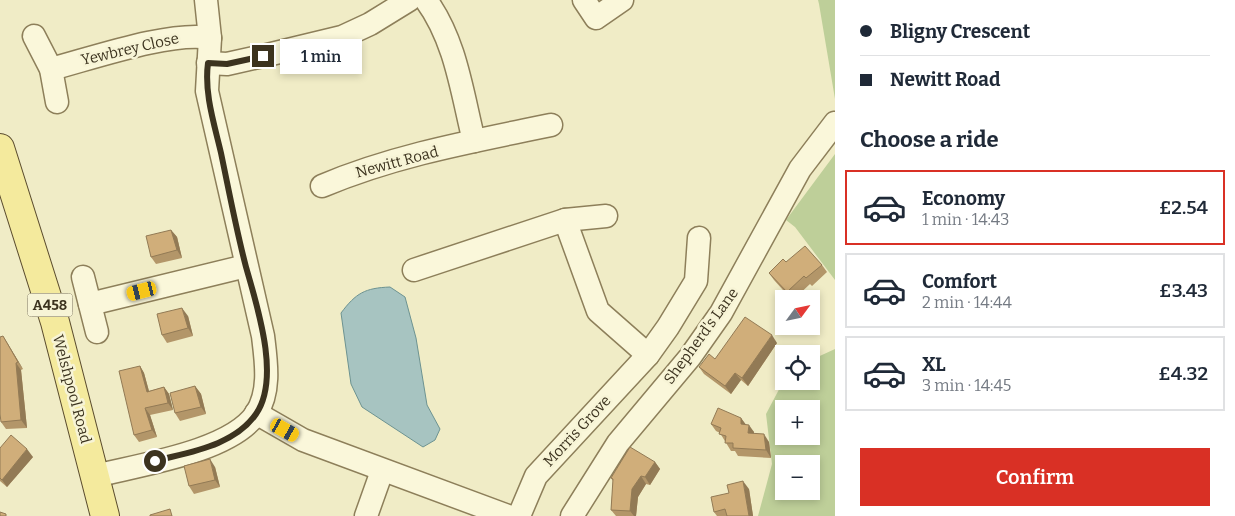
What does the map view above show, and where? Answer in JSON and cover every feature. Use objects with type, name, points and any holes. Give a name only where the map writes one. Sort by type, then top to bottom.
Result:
[{"type":"main road","name":"Welshpool Road","points":[[0,148],[5,173],[55,322],[105,516]]},
{"type":"street","points":[[95,476],[208,447],[229,438],[245,426],[256,413],[265,386],[267,373],[263,336],[207,91],[210,38],[206,0]]},
{"type":"street","points":[[426,0],[438,16],[449,40],[474,141]]},
{"type":"street","points":[[590,9],[622,0]]},
{"type":"street","points":[[208,63],[227,64],[342,36],[370,24],[404,1]]},
{"type":"street","name":"Yewbrey Close","points":[[51,69],[167,40],[195,35],[210,38]]},
{"type":"street","points":[[34,36],[51,69],[57,102]]},
{"type":"street","name":"Shepherd's Lane","points":[[572,516],[618,443],[690,357],[721,313],[800,169],[835,123]]},
{"type":"street","name":"Newitt Road","points":[[322,186],[349,175],[474,141],[551,125]]},
{"type":"street","points":[[414,270],[565,220],[606,216]]},
{"type":"street","points":[[565,220],[598,311],[648,355]]},
{"type":"street","name":"Morris Grove","points":[[519,516],[536,476],[648,355],[668,327],[696,281],[699,238]]},
{"type":"street","points":[[90,304],[246,266]]},
{"type":"street","points":[[83,277],[98,332]]},
{"type":"street","points":[[256,413],[303,440],[382,472],[508,516]]},
{"type":"street","points":[[366,516],[382,472]]},
{"type":"green space","points":[[818,0],[835,0],[835,99],[819,4]]},
{"type":"green space","points":[[835,154],[835,280],[795,227],[786,220]]},
{"type":"green space","points":[[835,349],[835,516],[758,516],[772,464],[766,414],[779,390],[820,390],[820,356]]},
{"type":"water","points":[[390,287],[405,297],[416,338],[427,405],[440,429],[435,440],[423,447],[362,407],[351,384],[341,313],[351,301],[367,290]]},
{"type":"building","points":[[171,230],[177,250],[151,257],[146,236]]},
{"type":"building","points":[[805,246],[822,265],[806,278],[804,276],[789,290],[785,290],[769,273],[783,259],[786,262]]},
{"type":"building","points":[[182,308],[188,328],[162,335],[157,314]]},
{"type":"building","points":[[745,317],[772,335],[742,378],[735,373],[725,386],[699,367],[709,354],[715,359]]},
{"type":"building","points":[[3,336],[18,362],[16,363],[21,420],[1,422],[0,337]]},
{"type":"building","points":[[140,366],[147,392],[164,387],[168,403],[145,408],[152,430],[134,435],[119,371]]},
{"type":"building","points":[[195,386],[201,407],[175,413],[170,393]]},
{"type":"building","points":[[718,408],[741,418],[741,424],[749,425],[748,433],[764,434],[766,450],[733,448],[733,443],[725,443],[726,436],[719,434],[721,428],[711,424]]},
{"type":"building","points":[[11,435],[27,449],[2,480],[0,478],[0,448]]},
{"type":"building","points":[[630,447],[655,462],[645,477],[641,476],[632,489],[630,511],[611,510],[613,479],[611,478]]},
{"type":"building","points":[[210,459],[215,480],[189,486],[184,466]]},
{"type":"building","points":[[743,481],[749,516],[727,516],[725,509],[714,512],[711,497],[729,493],[727,485]]},
{"type":"building","points":[[170,509],[172,516],[150,516],[150,515]]},
{"type":"building","points":[[0,512],[6,514],[6,516],[0,516]]},
{"type":"route","points":[[155,461],[208,447],[229,438],[245,426],[256,413],[261,401],[267,373],[263,336],[207,91],[207,74],[208,63],[227,64],[263,56]]}]
